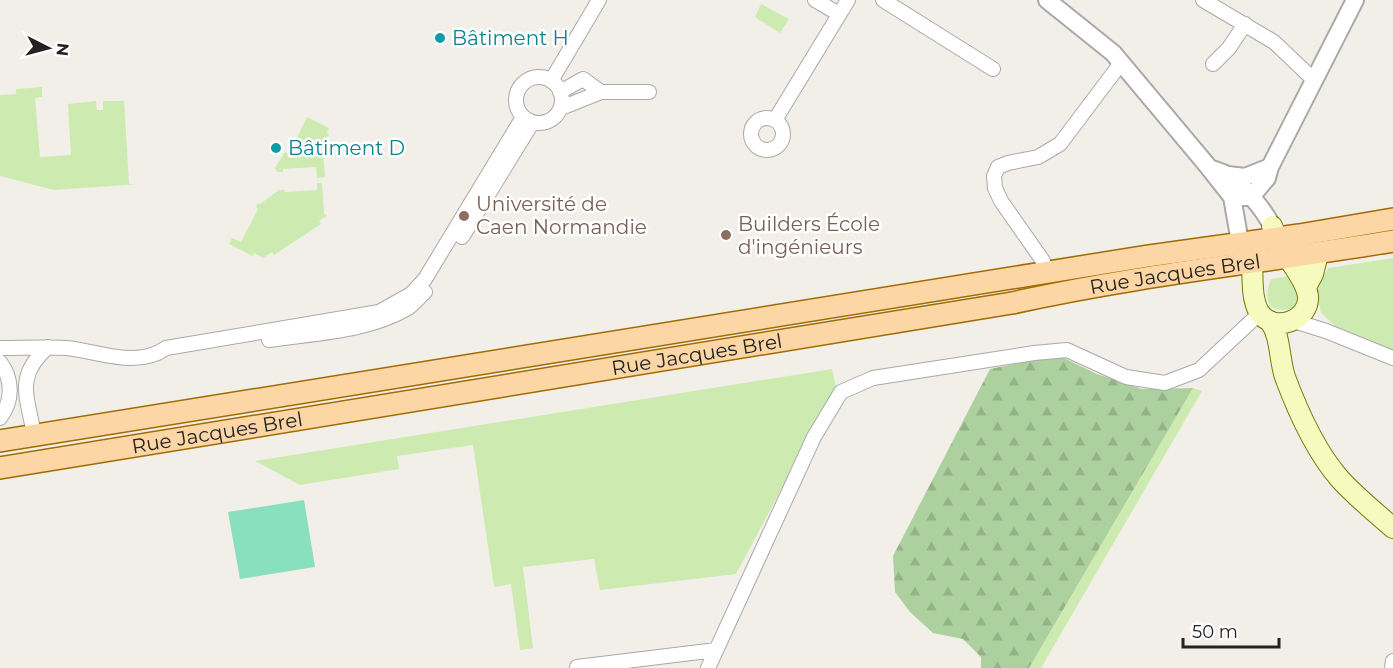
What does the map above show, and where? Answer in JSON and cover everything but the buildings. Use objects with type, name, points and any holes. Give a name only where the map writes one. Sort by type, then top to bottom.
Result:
[{"type":"main road","name":"Rue Jacques Brel","points":[[0,441],[1044,267],[1240,242],[1271,234],[1393,219]]},
{"type":"main road","points":[[1307,292],[1271,234],[1252,262],[1254,296],[1265,317],[1275,328],[1280,362],[1286,379],[1313,440],[1326,461],[1350,489],[1393,528]]},
{"type":"main road","name":"Rue Jacques Brel","points":[[0,468],[1012,303],[1079,289],[1393,242]]},
{"type":"main road","points":[[1265,317],[1279,323],[1293,321],[1302,316],[1307,308],[1307,292],[1317,254]]},
{"type":"main road","points":[[1279,349],[1293,321]]},
{"type":"main road","points":[[0,462],[34,435]]},
{"type":"street","points":[[551,81],[599,0]]},
{"type":"street","points":[[815,0],[839,14]]},
{"type":"street","points":[[775,120],[848,0]]},
{"type":"street","points":[[883,0],[993,69]]},
{"type":"street","points":[[1047,0],[1092,34],[1122,63],[1232,197],[1240,242],[1252,262]]},
{"type":"street","points":[[1203,0],[1274,42],[1314,80]]},
{"type":"street","points":[[1232,197],[1251,197],[1267,178],[1270,167],[1355,0]]},
{"type":"street","points":[[1213,64],[1229,48],[1245,24]]},
{"type":"street","points":[[1044,267],[1001,201],[995,188],[994,176],[998,167],[1038,157],[1060,144],[1122,63]]},
{"type":"street","points":[[561,108],[560,92],[551,81],[537,77],[525,82],[517,93],[516,106],[527,120],[539,124],[551,120],[561,108],[600,92],[649,92]]},
{"type":"street","points":[[560,92],[583,79],[600,92]]},
{"type":"street","points":[[0,348],[48,347],[75,349],[118,357],[146,357],[161,352],[379,312],[411,294],[425,279],[527,120]]},
{"type":"street","points":[[1209,168],[1228,176],[1245,177],[1270,167]]},
{"type":"street","points":[[1228,176],[1251,197],[1267,216],[1271,234]]},
{"type":"street","points":[[1307,292],[1312,311],[1326,331]]},
{"type":"street","points":[[708,668],[814,437],[841,392],[873,378],[1067,350],[1126,378],[1165,383],[1199,370],[1265,317]]},
{"type":"street","points":[[1293,321],[1326,331],[1393,358]]},
{"type":"street","points":[[34,435],[26,394],[27,375],[30,366],[48,347]]},
{"type":"street","points":[[0,362],[8,375],[10,394],[8,406],[0,418]]},
{"type":"street","points":[[577,668],[716,650]]},
{"type":"street","points":[[1392,668],[1393,661]]},
{"type":"green space","points":[[761,4],[789,19],[780,33],[755,17]]},
{"type":"green space","points":[[42,87],[42,97],[35,98],[40,157],[71,155],[68,104],[96,101],[97,110],[103,110],[103,101],[124,101],[129,184],[140,184],[54,190],[0,176],[0,95],[16,94],[16,89]]},
{"type":"green space","points":[[307,117],[329,128],[327,133],[329,135],[322,141],[325,177],[317,178],[316,167],[283,169],[283,172],[277,172],[275,168],[285,152],[289,154]]},
{"type":"green space","points":[[317,183],[322,183],[324,214],[327,216],[319,221],[321,224],[274,255],[272,252],[263,258],[254,253],[253,256],[229,244],[232,238],[241,242],[258,209],[256,207],[258,203],[260,204],[279,190],[285,192],[317,190]]},
{"type":"green space","points":[[1393,258],[1393,349],[1335,326],[1321,313],[1317,293],[1322,277],[1329,268]]},
{"type":"green space","points":[[1289,276],[1298,291],[1298,299],[1294,308],[1279,310],[1273,308],[1267,294],[1271,279]]},
{"type":"green space","points":[[1062,357],[1097,374],[1142,389],[1193,388],[1029,668],[981,668],[981,657],[963,639],[933,633],[910,612],[895,592],[893,556],[990,369]]},
{"type":"green space","points":[[832,369],[836,387],[736,574],[600,590],[594,559],[523,567],[533,648],[520,650],[511,584],[494,587],[473,445],[397,456],[399,469],[300,485],[255,461]]},
{"type":"green space","points":[[1193,388],[1202,391],[1041,668],[1029,668]]},
{"type":"green space","points":[[304,500],[315,567],[240,579],[228,512]]},
{"type":"place","name":"Bâtiment H","points":[[440,38]]},
{"type":"place","name":"Bâtiment D","points":[[276,148]]},
{"type":"place","name":"Université de Caen Normandie","points":[[464,216]]},
{"type":"place","name":"Builders École d'ingénieurs","points":[[726,235]]}]
